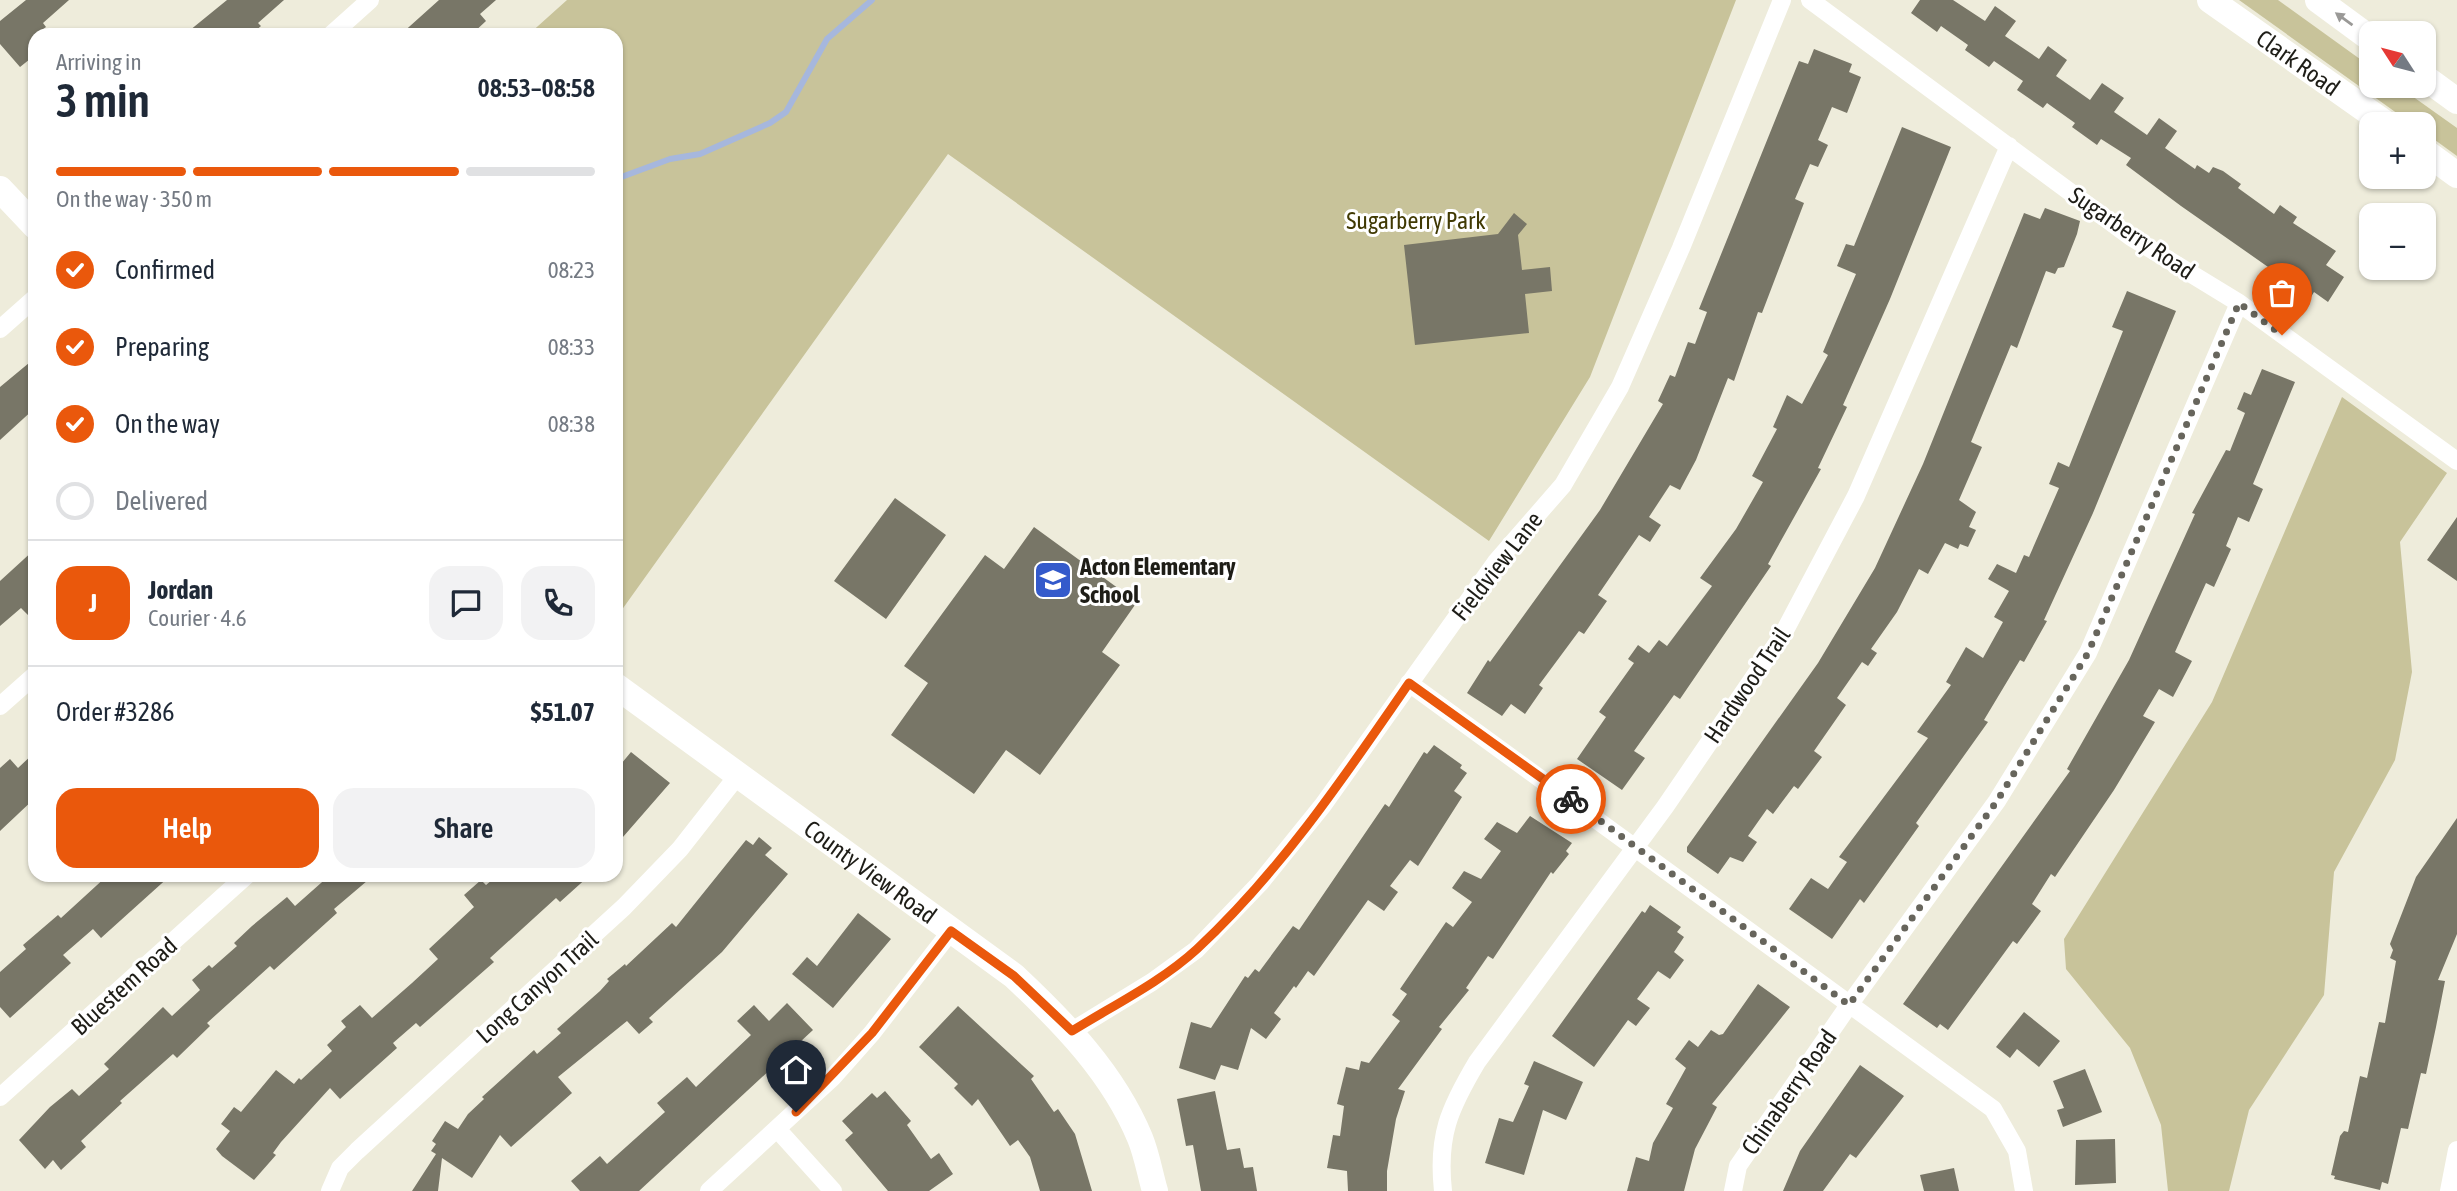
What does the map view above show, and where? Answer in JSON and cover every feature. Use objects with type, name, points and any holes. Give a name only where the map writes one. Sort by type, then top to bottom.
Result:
[{"type":"street","points":[[339,28],[370,0]]},
{"type":"street","name":"Fieldview Lane","points":[[1072,1031],[1153,982],[1196,950],[1260,883],[1315,816],[1496,562],[1563,485],[1620,387],[1681,248],[1782,0]]},
{"type":"street","name":"Sugarberry Road","points":[[1810,0],[2131,237],[2239,303],[2457,461]]},
{"type":"street","name":"Clark Road","points":[[2210,0],[2369,112]]},
{"type":"street","points":[[2318,0],[2359,30]]},
{"type":"street","points":[[2436,86],[2457,101]]},
{"type":"street","name":"Hardwood Trail","points":[[1443,1191],[1439,1156],[1452,1104],[1477,1062],[1635,847],[1782,636],[1856,496],[2009,146]]},
{"type":"street","points":[[2436,160],[2457,175]]},
{"type":"street","points":[[0,189],[28,219]]},
{"type":"street","name":"Chinaberry Road","points":[[1733,1191],[1738,1166],[1849,1005],[1997,801],[2088,653],[2239,303]]},
{"type":"street","points":[[0,329],[28,304]]},
{"type":"street","points":[[0,706],[28,681]]},
{"type":"street","points":[[1409,683],[1993,1109],[2017,1151],[2024,1191]]},
{"type":"street","name":"County View Road","points":[[623,691],[1014,976],[1072,1031],[1104,1075],[1140,1138],[1155,1191]]},
{"type":"street","name":"Long Canyon Trail","points":[[330,1191],[341,1168],[357,1151],[654,877],[705,820],[738,775]]},
{"type":"street","name":"Bluestem Road","points":[[0,1097],[239,882]]},
{"type":"street","points":[[709,1191],[778,1130],[872,1033],[951,931]]},
{"type":"street","points":[[778,1130],[833,1191]]},
{"type":"street","points":[[2449,1191],[2457,1150]]},
{"type":"green space","name":"Sugarberry Park","points":[[567,0],[1736,0],[1590,377],[1489,541],[948,154],[623,608],[623,28],[536,28]]},
{"type":"green space","points":[[2239,0],[2278,0],[2359,58],[2359,86]]},
{"type":"green space","points":[[2376,98],[2415,98],[2435,112],[2395,112]]},
{"type":"green space","points":[[2436,113],[2457,128],[2457,156],[2436,141]]},
{"type":"green space","points":[[2342,397],[2447,473],[2400,542],[2412,672],[2395,760],[2334,872],[2324,995],[2249,1110],[2229,1191],[2168,1191],[2161,1125],[2130,1048],[2066,969],[2064,939],[2212,702]]},
{"type":"building","points":[[26,0],[69,0],[43,23],[45,28],[28,28],[28,61],[20,67],[0,44],[0,21]]},
{"type":"building","points":[[227,0],[284,0],[258,23],[261,26],[259,28],[193,28]]},
{"type":"building","points":[[439,0],[496,0],[480,14],[486,21],[478,28],[408,28]]},
{"type":"building","points":[[1920,0],[1953,0],[1985,21],[1995,6],[2016,21],[2005,36],[2039,59],[2048,46],[2067,60],[2056,76],[2090,100],[2102,83],[2124,98],[2114,112],[2147,135],[2159,118],[2177,131],[2165,148],[2195,169],[2197,165],[2209,173],[2213,167],[2223,171],[2241,184],[2238,188],[2274,214],[2280,205],[2297,217],[2293,223],[2336,251],[2326,265],[2344,277],[2328,302],[2314,292],[2311,297],[2181,206],[2126,165],[2131,158],[2101,139],[2097,145],[2072,127],[2075,123],[2047,103],[2043,108],[2017,90],[2023,81],[1994,61],[1989,67],[1965,50],[1968,45],[1941,26],[1937,32],[1911,13]]},
{"type":"building","points":[[1814,49],[1852,64],[1849,72],[1861,77],[1847,113],[1832,107],[1818,140],[1828,145],[1818,167],[1810,164],[1795,199],[1804,203],[1762,313],[1758,312],[1734,381],[1728,378],[1696,460],[1680,490],[1670,485],[1649,517],[1661,525],[1650,542],[1639,535],[1598,595],[1607,601],[1584,634],[1579,631],[1539,685],[1543,688],[1525,714],[1511,704],[1502,716],[1467,693],[1488,660],[1490,662],[1600,510],[1663,404],[1658,401],[1670,375],[1675,377],[1688,342],[1695,344],[1707,312],[1699,309],[1799,61],[1808,64]]},
{"type":"building","points":[[1902,127],[1951,147],[1890,299],[1843,405],[1847,407],[1818,468],[1821,469],[1768,564],[1771,566],[1680,699],[1674,695],[1634,751],[1645,758],[1622,790],[1577,759],[1606,717],[1599,712],[1634,663],[1628,659],[1638,645],[1649,653],[1659,640],[1667,646],[1712,586],[1700,578],[1736,529],[1763,482],[1752,476],[1777,429],[1773,427],[1787,395],[1802,404],[1828,355],[1823,352],[1856,274],[1837,266],[1846,244],[1854,246]]},
{"type":"building","points":[[2045,208],[2080,221],[2064,267],[2058,268],[2055,274],[2046,271],[2017,348],[2011,345],[1971,442],[1982,447],[1959,500],[1976,512],[1969,527],[1976,530],[1968,547],[1960,544],[1958,549],[1945,543],[1928,574],[1919,569],[1897,612],[1871,649],[1877,653],[1868,666],[1862,662],[1837,698],[1846,705],[1814,751],[1822,757],[1798,789],[1794,786],[1773,814],[1767,809],[1748,836],[1757,842],[1743,862],[1730,857],[1718,874],[1687,852],[1687,847],[1818,663],[1875,568],[1923,464],[2024,213],[2040,219]]},
{"type":"building","points":[[1514,213],[1527,224],[1518,235],[1522,270],[1550,267],[1552,291],[1525,294],[1529,333],[1415,345],[1404,245],[1498,234]]},
{"type":"building","points":[[2127,291],[2176,311],[2093,513],[2044,620],[2047,621],[2024,662],[2020,660],[1984,720],[1988,722],[1916,823],[1919,826],[1864,903],[1860,899],[1832,939],[1789,909],[1811,878],[1828,889],[1847,862],[1839,857],[1928,738],[1917,732],[1951,685],[1946,682],[1966,647],[1983,658],[2003,622],[1994,617],[2009,591],[1988,579],[1997,564],[2016,573],[2024,555],[2029,557],[2059,488],[2049,484],[2058,462],[2069,467],[2123,331],[2112,327]]},
{"type":"building","points":[[28,364],[28,414],[0,440],[0,387]]},
{"type":"building","points":[[2262,369],[2295,382],[2253,484],[2263,489],[2249,522],[2238,517],[2226,546],[2231,549],[2214,587],[2206,583],[2175,652],[2192,661],[2173,697],[2159,689],[2143,716],[2155,722],[2114,790],[2055,877],[2051,874],[2032,904],[2041,911],[2017,944],[2013,941],[1948,1030],[1940,1024],[1937,1028],[1903,1004],[2070,771],[2067,769],[2129,660],[2195,514],[2192,513],[2226,450],[2230,451],[2245,413],[2237,409],[2244,392],[2251,395]]},
{"type":"building","points":[[895,498],[946,535],[886,619],[834,581]]},
{"type":"building","points":[[2457,517],[2457,581],[2427,560]]},
{"type":"building","points":[[1034,527],[1137,602],[1102,652],[1120,665],[1040,775],[1006,750],[974,794],[891,735],[928,683],[904,666],[985,555],[1004,569]]},
{"type":"building","points":[[28,555],[28,615],[21,608],[0,626],[0,581]]},
{"type":"building","points":[[1434,745],[1462,765],[1460,768],[1467,773],[1454,791],[1462,797],[1418,866],[1410,860],[1390,886],[1398,892],[1384,911],[1368,900],[1314,976],[1308,971],[1274,1013],[1281,1019],[1266,1039],[1251,1028],[1238,1070],[1221,1065],[1215,1080],[1179,1068],[1191,1022],[1211,1028],[1245,976],[1248,978],[1255,969],[1259,972],[1293,926],[1299,930],[1385,804],[1389,807],[1424,752],[1427,754]]},
{"type":"building","points":[[631,752],[670,783],[623,837],[623,779],[623,762]]},
{"type":"building","points":[[10,759],[18,768],[28,759],[28,805],[0,831],[0,768]]},
{"type":"building","points":[[1530,816],[1572,843],[1566,851],[1569,854],[1553,874],[1551,872],[1493,959],[1488,956],[1466,988],[1469,990],[1439,1027],[1442,1029],[1398,1089],[1405,1091],[1396,1119],[1387,1171],[1387,1191],[1348,1191],[1347,1171],[1327,1168],[1333,1135],[1340,1136],[1344,1106],[1337,1104],[1346,1067],[1359,1070],[1361,1061],[1369,1063],[1400,1021],[1392,1015],[1407,994],[1400,989],[1446,922],[1453,927],[1472,902],[1452,888],[1464,871],[1481,879],[1501,851],[1484,839],[1497,822],[1517,833]]},
{"type":"building","points":[[2457,818],[2457,934],[2438,980],[2445,981],[2436,1027],[2426,1074],[2421,1073],[2408,1129],[2401,1128],[2388,1184],[2382,1182],[2380,1190],[2334,1179],[2335,1176],[2331,1175],[2340,1136],[2344,1131],[2348,1132],[2360,1076],[2367,1078],[2379,1022],[2385,1023],[2396,961],[2390,958],[2393,950],[2390,944],[2416,877]]},
{"type":"building","points":[[759,837],[772,848],[765,855],[788,874],[722,952],[649,1018],[653,1022],[639,1034],[627,1021],[558,1077],[572,1093],[511,1147],[500,1135],[472,1178],[442,1158],[438,1191],[412,1191],[436,1154],[431,1151],[436,1144],[432,1141],[445,1121],[458,1129],[468,1114],[484,1099],[482,1097],[534,1050],[537,1054],[561,1033],[557,1029],[600,991],[609,981],[607,979],[625,964],[626,966],[672,923],[676,927],[746,840],[753,845]]},
{"type":"building","points":[[100,882],[163,882],[101,938],[93,929],[63,955],[71,963],[10,1018],[0,1007],[0,972],[26,949],[23,945],[58,915],[61,918]]},
{"type":"building","points":[[322,882],[366,882],[334,909],[337,913],[274,970],[270,966],[207,1023],[210,1026],[177,1058],[173,1054],[120,1101],[122,1103],[81,1141],[86,1147],[61,1170],[53,1160],[45,1169],[19,1140],[50,1107],[72,1089],[79,1096],[109,1069],[104,1064],[163,1007],[172,1016],[200,990],[192,980],[209,965],[212,968],[237,946],[234,943],[287,897],[295,906]]},
{"type":"building","points":[[479,882],[486,885],[490,882],[582,882],[560,902],[556,898],[490,958],[494,962],[420,1027],[416,1023],[393,1043],[397,1048],[340,1099],[330,1088],[281,1142],[273,1153],[276,1155],[254,1180],[222,1156],[216,1149],[230,1131],[221,1124],[234,1107],[241,1112],[276,1070],[294,1084],[299,1078],[301,1080],[332,1051],[327,1045],[346,1027],[341,1021],[360,1005],[372,1018],[412,983],[438,959],[429,949],[474,907],[464,895]]},
{"type":"building","points":[[1650,905],[1681,927],[1677,932],[1684,937],[1674,952],[1684,960],[1670,979],[1658,971],[1637,999],[1650,1008],[1636,1026],[1628,1020],[1594,1067],[1552,1036],[1642,911],[1645,913]]},
{"type":"building","points":[[858,913],[891,939],[833,1008],[792,974],[807,957],[817,966]]},
{"type":"building","points":[[1758,984],[1790,1007],[1712,1104],[1717,1107],[1695,1149],[1684,1191],[1627,1191],[1636,1157],[1649,1161],[1653,1143],[1673,1108],[1666,1104],[1686,1068],[1675,1059],[1689,1040],[1698,1047],[1711,1030],[1719,1035],[1723,1034]]},
{"type":"building","points":[[787,1003],[813,1030],[639,1191],[580,1191],[571,1181],[600,1156],[607,1164],[665,1112],[657,1103],[687,1077],[696,1087],[751,1035],[737,1021],[754,1005],[769,1021]]},
{"type":"building","points":[[958,1006],[1034,1076],[1031,1079],[1054,1112],[1058,1109],[1075,1134],[1092,1191],[1040,1191],[1030,1157],[1018,1140],[1010,1146],[978,1099],[972,1106],[954,1088],[958,1084],[919,1047]]},
{"type":"building","points":[[2024,1012],[2060,1041],[2039,1067],[2017,1049],[2010,1058],[1996,1047]]},
{"type":"building","points":[[1534,1061],[1583,1082],[1566,1120],[1543,1110],[1524,1175],[1485,1163],[1499,1118],[1513,1122],[1529,1086],[1524,1084]]},
{"type":"building","points":[[1860,1065],[1904,1096],[1856,1158],[1850,1154],[1823,1191],[1783,1191],[1800,1151]]},
{"type":"building","points":[[2085,1069],[2102,1112],[2063,1127],[2057,1110],[2064,1108],[2053,1081]]},
{"type":"building","points":[[885,1091],[911,1121],[907,1125],[931,1159],[939,1153],[953,1174],[929,1191],[888,1191],[845,1140],[853,1133],[842,1121],[872,1093],[877,1098]]},
{"type":"building","points":[[1215,1091],[1227,1150],[1240,1148],[1244,1168],[1253,1167],[1257,1191],[1201,1191],[1193,1145],[1186,1146],[1177,1099]]},
{"type":"building","points":[[2115,1139],[2116,1183],[2075,1185],[2076,1140]]},
{"type":"building","points":[[1954,1168],[1959,1191],[1924,1191],[1920,1175]]},
{"type":"waterway","points":[[623,176],[670,159],[700,154],[770,123],[786,112],[827,39],[872,0]]},
{"type":"way so far","points":[[1571,799],[1849,1005],[1997,801],[2088,653],[2239,303],[2282,335]]},
{"type":"place","name":"Acton Elementary School","points":[[1053,580]]},
{"type":"route","points":[[796,1112],[872,1033],[951,931],[1014,976],[1072,1031],[1153,982],[1196,950],[1260,883],[1323,805],[1409,683],[1571,799]]}]
